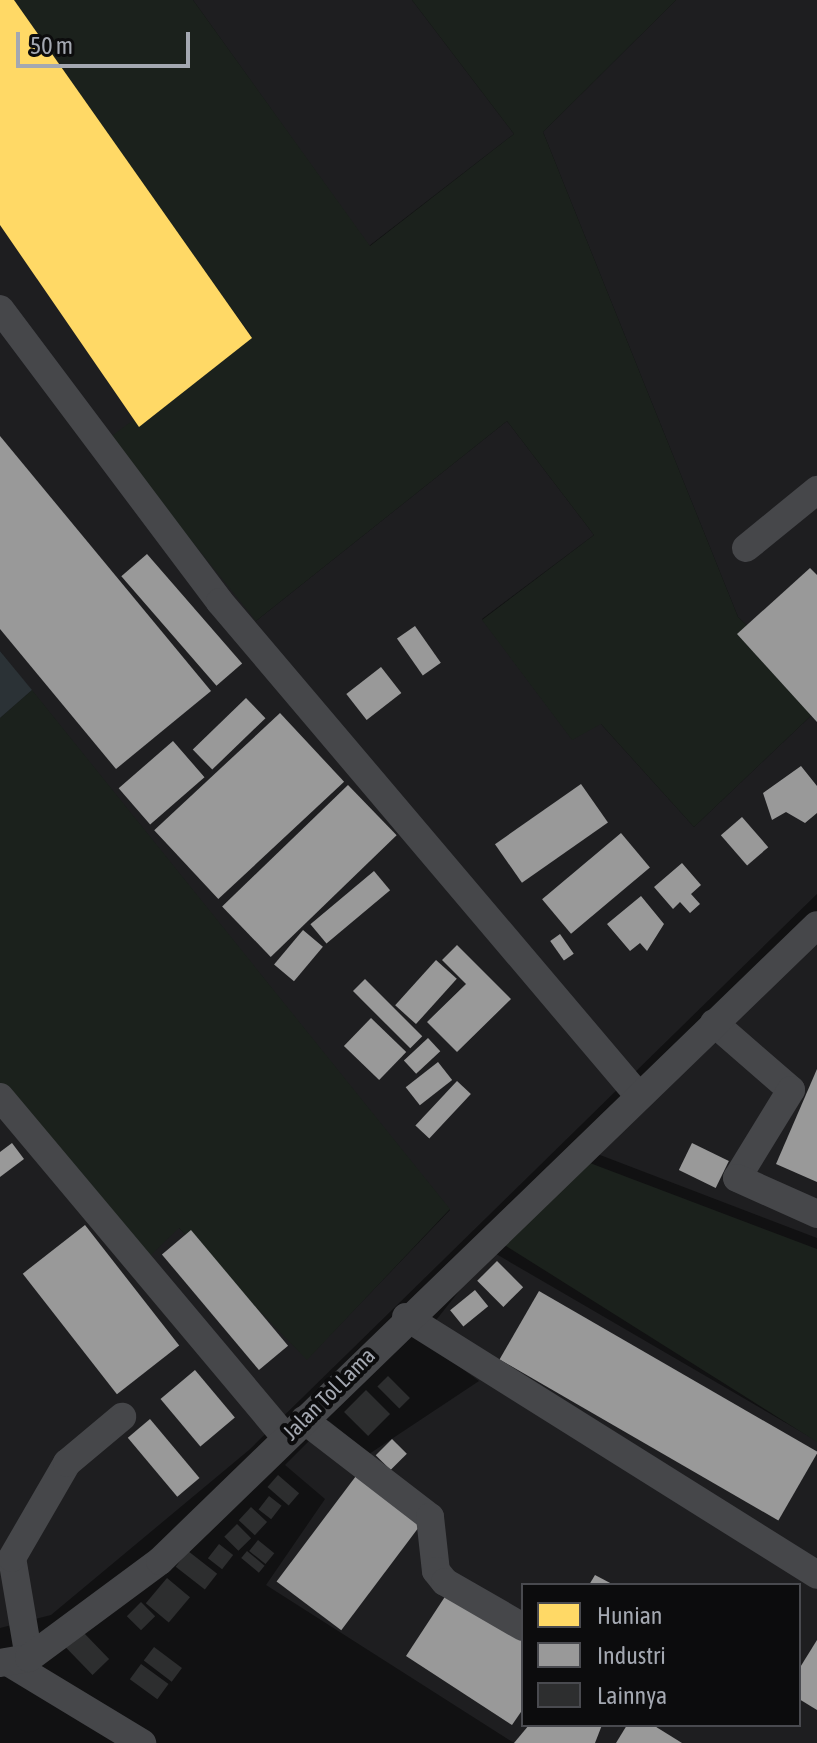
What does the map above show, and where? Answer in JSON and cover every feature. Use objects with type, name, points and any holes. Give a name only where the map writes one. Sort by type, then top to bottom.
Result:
[{"type":"street","points":[[0,309],[220,602],[638,1095]]},
{"type":"street","points":[[746,548],[817,490]]},
{"type":"street","name":"Jalan Tol Lama","points":[[12,1661],[160,1561],[406,1317],[817,925]]},
{"type":"street","points":[[714,1023],[791,1090],[737,1178],[817,1214]]},
{"type":"street","points":[[0,1097],[295,1429],[430,1517],[436,1571],[445,1582],[521,1626]]},
{"type":"street","points":[[406,1317],[817,1575]]},
{"type":"street","points":[[122,1417],[67,1463],[12,1558],[12,1661],[142,1743]]},
{"type":"shaded area","points":[[0,0],[250,334],[256,621],[507,421],[594,535],[482,619],[572,739],[600,723],[694,827],[817,710],[817,894],[249,1450],[51,1615],[0,1628],[0,1093],[147,1258],[178,1227],[307,1359],[450,1210],[0,651]]},
{"type":"shaded area","points":[[4,0],[193,0],[370,246],[514,134],[412,0],[676,0],[543,132],[738,617],[817,692],[817,710],[694,827],[601,724],[572,740],[482,620],[594,535],[507,421],[256,621],[109,438],[250,334]]},
{"type":"shaded area","points":[[193,0],[412,0],[514,134],[369,246]]},
{"type":"shaded area","points":[[676,0],[817,0],[817,692],[738,617],[543,132]]},
{"type":"shaded area","points":[[0,651],[32,690],[0,718]]},
{"type":"shaded area","points":[[32,690],[450,1209],[307,1360],[179,1228],[147,1259],[0,1093],[0,718]]},
{"type":"shaded area","points":[[817,927],[817,1238],[587,1150]]},
{"type":"shaded area","points":[[582,1160],[817,1249],[817,1442],[503,1244]]},
{"type":"shaded area","points":[[491,1251],[817,1441],[817,1743],[514,1743],[266,1585],[325,1499],[285,1465],[329,1421],[369,1454],[479,1381],[421,1339]]},
{"type":"building: Hunian","points":[[0,0],[14,0],[252,338],[139,427],[0,225]]},
{"type":"building: Industri","points":[[0,436],[211,691],[116,769],[0,629]]},
{"type":"building: Industri","points":[[147,554],[242,663],[216,686],[121,576]]},
{"type":"building: Industri","points":[[810,568],[817,575],[817,722],[737,634]]},
{"type":"building: Industri","points":[[415,626],[441,663],[423,675],[397,639]]},
{"type":"building: Industri","points":[[381,667],[401,693],[367,720],[346,694]]},
{"type":"building: Industri","points":[[246,698],[265,718],[212,770],[193,749]]},
{"type":"building: Industri","points":[[280,713],[344,782],[218,899],[154,830]]},
{"type":"building: Industri","points":[[173,741],[204,777],[150,824],[119,788]]},
{"type":"building: Industri","points":[[801,766],[817,786],[817,813],[805,823],[786,812],[772,820],[763,793]]},
{"type":"building: Industri","points":[[581,784],[608,823],[522,883],[495,844]]},
{"type":"building: Industri","points":[[348,785],[397,835],[271,957],[222,907]]},
{"type":"building: Industri","points":[[742,817],[768,847],[747,866],[721,835]]},
{"type":"building: Industri","points":[[621,833],[650,867],[571,934],[542,899]]},
{"type":"building: Industri","points":[[682,863],[701,885],[691,894],[700,904],[690,913],[680,902],[673,909],[654,887]]},
{"type":"building: Industri","points":[[374,871],[390,890],[326,944],[310,924]]},
{"type":"building: Industri","points":[[641,896],[664,924],[647,951],[640,943],[630,951],[607,924]]},
{"type":"building: Industri","points":[[303,930],[323,947],[294,981],[274,964]]},
{"type":"building: Industri","points":[[560,934],[574,954],[564,961],[550,941]]},
{"type":"building: Industri","points":[[457,945],[511,999],[457,1052],[427,1022],[466,984],[442,960]]},
{"type":"building: Industri","points":[[436,960],[457,979],[416,1024],[395,1005]]},
{"type":"building: Industri","points":[[365,979],[422,1036],[410,1048],[353,991]]},
{"type":"building: Industri","points":[[371,1018],[406,1052],[379,1080],[344,1046]]},
{"type":"building: Industri","points":[[428,1038],[440,1051],[416,1074],[404,1061]]},
{"type":"building: Industri","points":[[438,1062],[452,1080],[420,1105],[406,1087]]},
{"type":"building: Industri","points":[[817,1069],[817,1182],[776,1164]]},
{"type":"building: Industri","points":[[457,1081],[471,1094],[429,1139],[415,1126]]},
{"type":"building: Industri","points":[[12,1143],[24,1159],[0,1177],[0,1152]]},
{"type":"building: Industri","points":[[692,1143],[729,1161],[716,1188],[679,1170]]},
{"type":"building: Industri","points":[[85,1225],[179,1346],[117,1394],[23,1274]]},
{"type":"building: Industri","points":[[191,1230],[288,1346],[259,1370],[162,1254]]},
{"type":"building: Industri","points":[[497,1261],[523,1287],[503,1307],[477,1281]]},
{"type":"building: Industri","points":[[475,1290],[488,1306],[463,1326],[450,1310]]},
{"type":"building: Industri","points":[[539,1291],[817,1452],[778,1520],[500,1359]]},
{"type":"building: Industri","points":[[195,1370],[235,1417],[200,1446],[161,1399]]},
{"type":"building: Industri","points":[[150,1419],[199,1478],[177,1497],[128,1438]]},
{"type":"building: Industri","points":[[392,1439],[407,1454],[391,1470],[376,1455]]},
{"type":"building: Industri","points":[[359,1472],[424,1521],[341,1630],[277,1581]]},
{"type":"building: Industri","points":[[595,1575],[610,1583],[590,1583]]},
{"type":"building: Industri","points":[[448,1592],[521,1640],[521,1712],[512,1725],[406,1656]]},
{"type":"building: Industri","points":[[817,1640],[817,1710],[801,1700],[801,1666]]},
{"type":"building: Industri","points":[[527,1727],[601,1727],[595,1743],[514,1743]]},
{"type":"building: Industri","points":[[626,1727],[656,1727],[682,1743],[616,1743]]},
{"type":"building: Lainnya","points":[[388,1376],[410,1398],[399,1409],[377,1387]]},
{"type":"building: Lainnya","points":[[366,1390],[390,1414],[368,1436],[344,1412]]},
{"type":"building: Lainnya","points":[[278,1475],[299,1493],[289,1505],[268,1487]]},
{"type":"building: Lainnya","points":[[269,1496],[282,1506],[271,1519],[259,1509]]},
{"type":"building: Lainnya","points":[[251,1507],[267,1522],[255,1535],[239,1520]]},
{"type":"building: Lainnya","points":[[237,1524],[251,1538],[238,1551],[224,1537]]},
{"type":"building: Lainnya","points":[[258,1540],[274,1553],[266,1564],[249,1551]]},
{"type":"building: Lainnya","points":[[219,1544],[233,1555],[222,1569],[208,1558]]},
{"type":"building: Lainnya","points":[[188,1551],[217,1574],[205,1590],[176,1567]]},
{"type":"building: Lainnya","points":[[247,1551],[265,1566],[259,1573],[241,1558]]},
{"type":"building: Lainnya","points":[[167,1578],[190,1597],[169,1623],[146,1603]]},
{"type":"building: Lainnya","points":[[141,1602],[155,1616],[141,1630],[127,1616]]},
{"type":"building: Lainnya","points":[[82,1631],[109,1659],[93,1675],[65,1647]]},
{"type":"building: Lainnya","points":[[154,1647],[182,1668],[172,1682],[144,1661]]},
{"type":"building: Lainnya","points":[[141,1664],[169,1684],[157,1699],[130,1679]]}]
